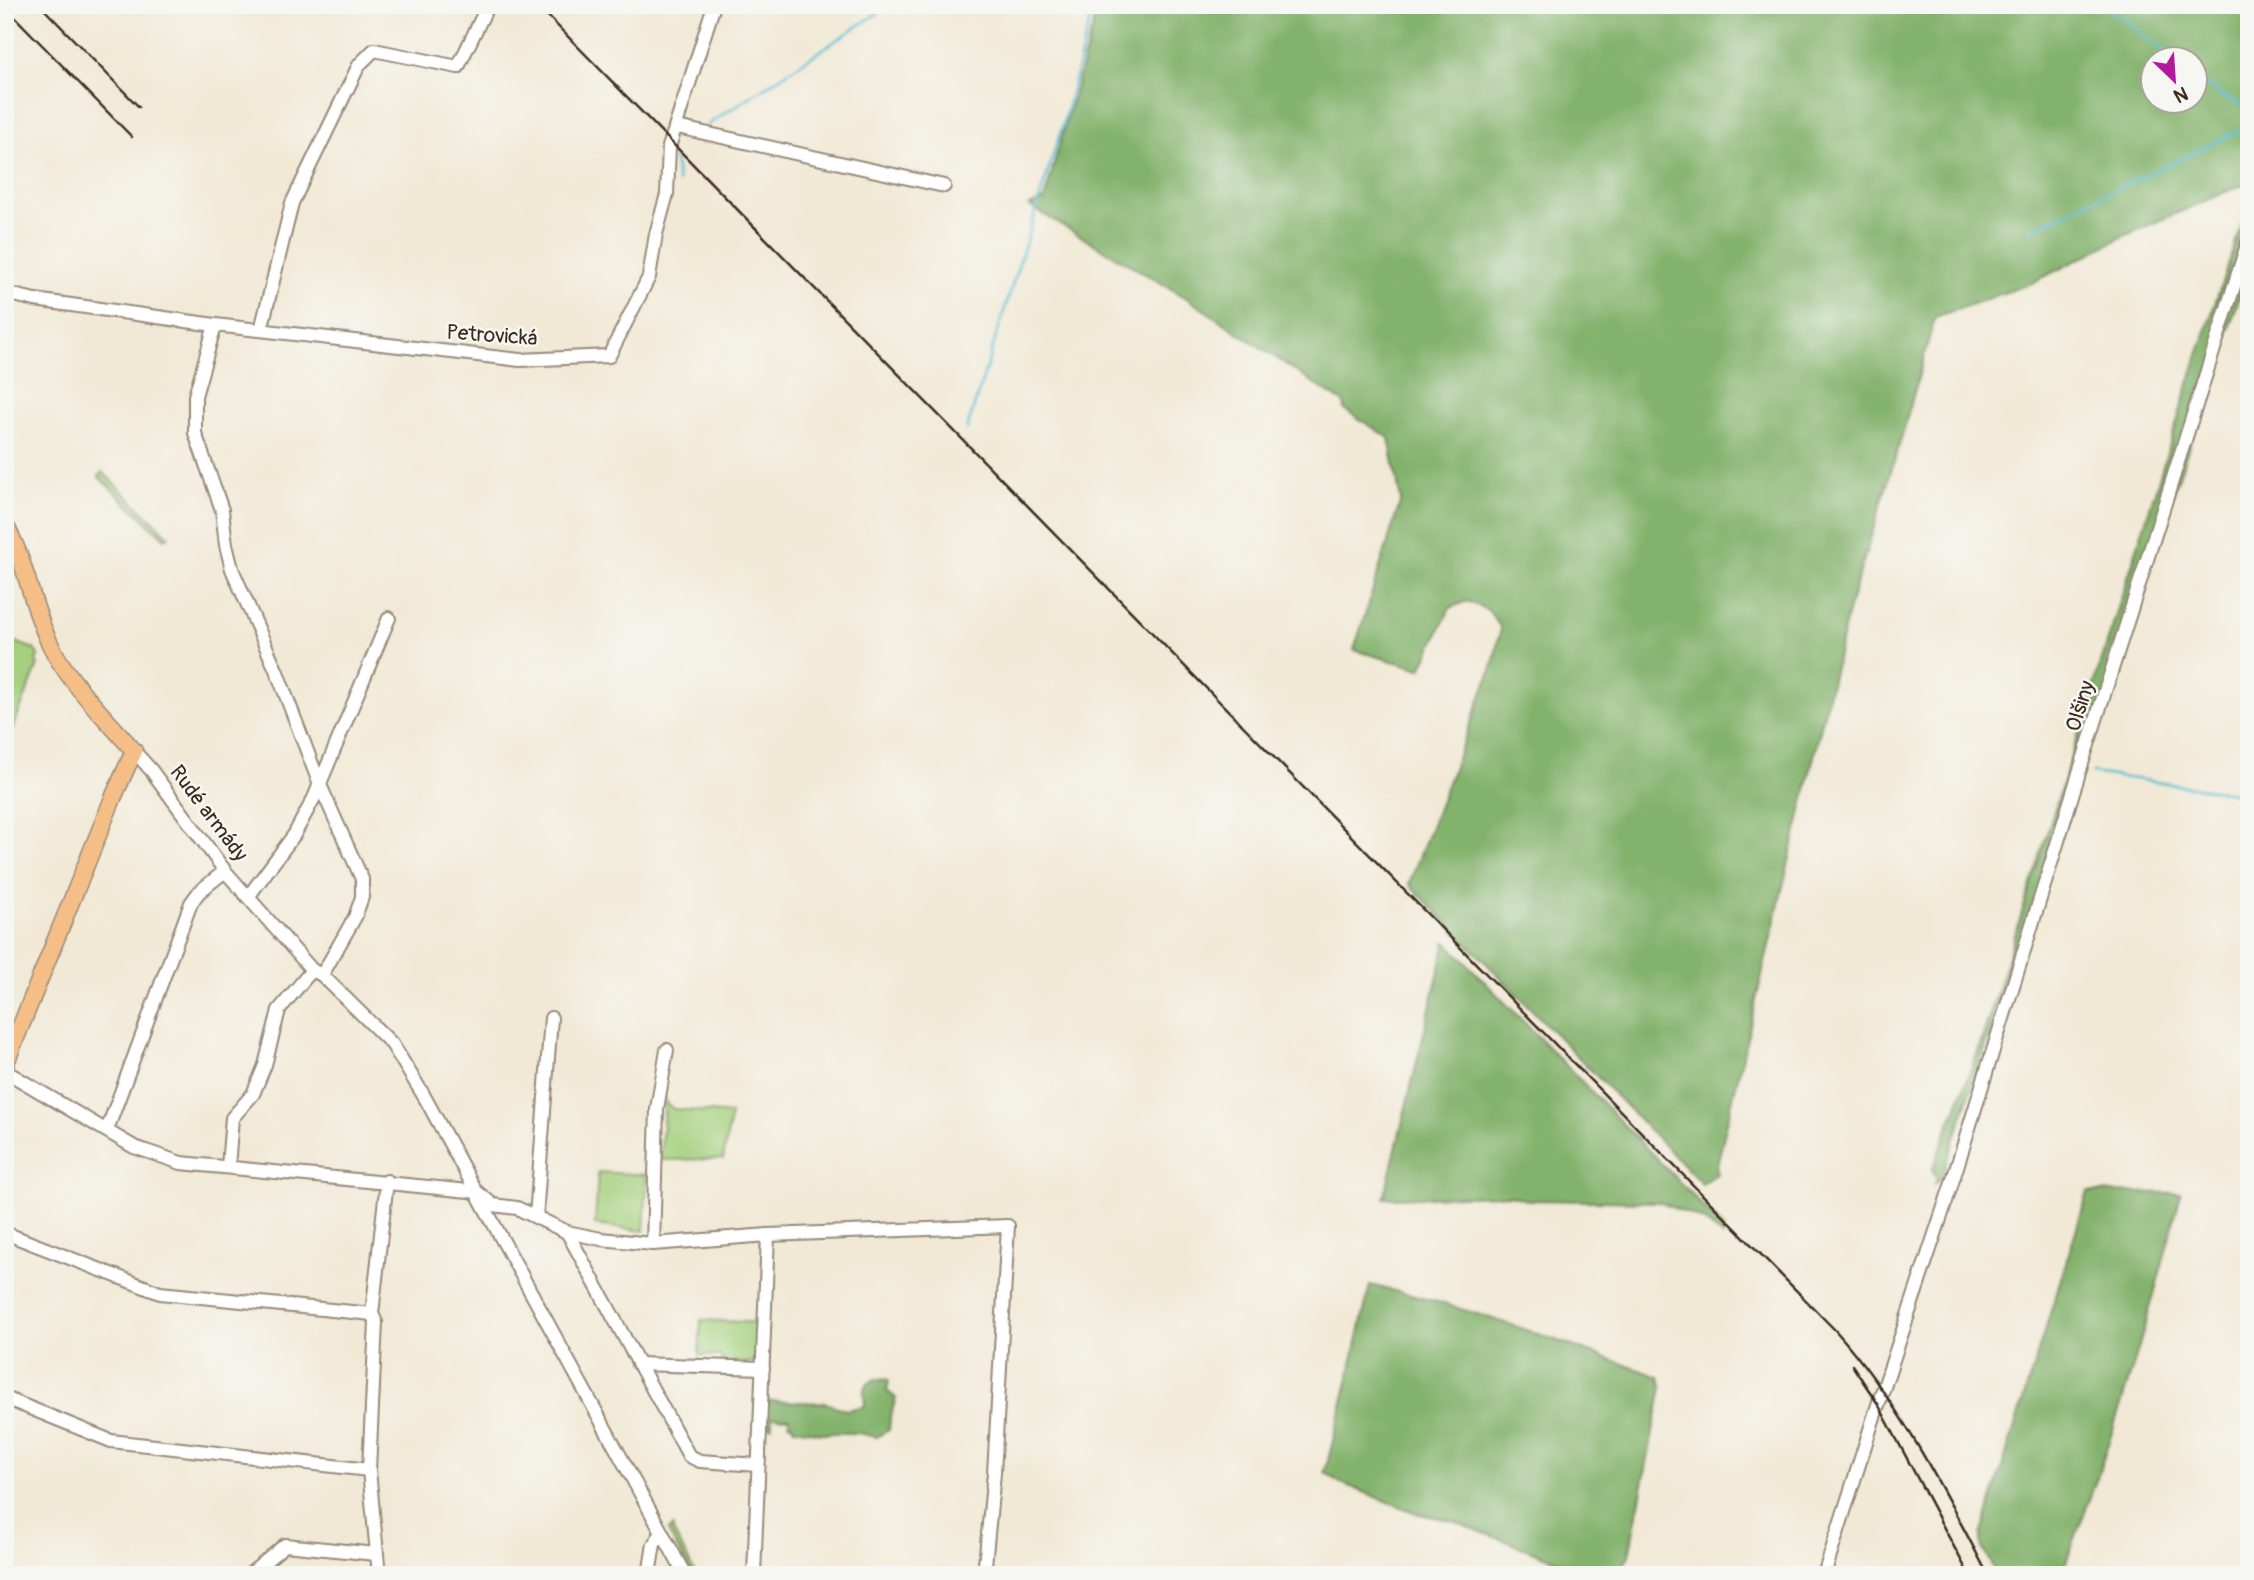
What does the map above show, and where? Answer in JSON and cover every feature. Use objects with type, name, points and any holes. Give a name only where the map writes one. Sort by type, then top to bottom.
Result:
[{"type":"main road","name":"Rudé armády","points":[[8,536],[42,628],[62,666],[134,751]]},
{"type":"main road","points":[[5,1065],[134,751]]},
{"type":"street","points":[[261,330],[292,203],[359,65],[374,50],[458,67],[488,5]]},
{"type":"street","name":"Petrovická","points":[[5,293],[35,300],[215,325],[520,360],[609,356],[649,277],[656,233],[667,194],[669,147],[714,5]]},
{"type":"street","points":[[677,127],[944,186]]},
{"type":"street","name":"Olšiny","points":[[1824,1575],[1951,1186],[2249,239]]},
{"type":"street","points":[[215,325],[195,396],[195,433],[222,510],[232,569],[277,672],[320,785],[362,879],[362,897],[355,917],[317,972],[279,1010],[265,1065],[253,1094],[232,1118],[228,1167]]},
{"type":"street","points":[[248,897],[294,835],[320,785],[389,618]]},
{"type":"street","name":"Rudé armády","points":[[134,751],[225,871],[317,972],[392,1044],[477,1192],[685,1575]]},
{"type":"street","points":[[107,1130],[191,903],[199,892],[225,871]]},
{"type":"street","points":[[536,1217],[551,1018]]},
{"type":"street","points":[[653,1244],[657,1109],[667,1050]]},
{"type":"street","points":[[5,1071],[134,1147],[181,1163],[387,1181],[477,1192],[493,1205],[517,1208],[567,1232],[601,1239],[653,1244],[768,1235],[1008,1226],[994,1474],[985,1575]]},
{"type":"street","points":[[379,1575],[369,1470],[376,1322],[372,1314],[387,1181]]},
{"type":"street","points":[[567,1232],[690,1456],[700,1461],[758,1465]]},
{"type":"street","points":[[5,1233],[160,1293],[372,1314]]},
{"type":"street","points":[[754,1575],[768,1235]]},
{"type":"street","points":[[638,1364],[763,1368]]},
{"type":"street","points":[[5,1398],[111,1441],[369,1470]]},
{"type":"street","points":[[649,1575],[654,1544],[662,1533]]},
{"type":"street","points":[[249,1575],[285,1545],[376,1553]]},
{"type":"green space","points":[[1099,5],[2249,5],[2249,182],[2126,235],[2032,283],[1935,317],[1850,604],[1716,1169],[1718,1173],[1702,1184],[1409,884],[1493,665],[1501,628],[1488,610],[1467,601],[1450,608],[1421,669],[1354,650],[1401,500],[1389,438],[1344,409],[1345,404],[1185,297],[1029,206],[1044,200]]},
{"type":"green space","points":[[2249,202],[2249,269],[1941,1179],[1935,1183],[1937,1179],[1932,1170],[1980,1046]]},
{"type":"green space","points":[[102,472],[169,536],[165,539],[99,477]]},
{"type":"green space","points":[[5,638],[34,649],[38,655],[38,665],[5,747]]},
{"type":"green space","points":[[1446,942],[1723,1227],[1723,1236],[1701,1219],[1659,1202],[1527,1200],[1510,1195],[1384,1198]]},
{"type":"green space","points":[[665,1099],[674,1109],[731,1114],[723,1159],[660,1160]]},
{"type":"green space","points":[[598,1172],[647,1175],[644,1231],[595,1225]]},
{"type":"green space","points":[[2088,1192],[2181,1193],[2127,1386],[2061,1575],[1997,1575],[1981,1546],[1981,1535]]},
{"type":"green space","points":[[1370,1285],[1480,1315],[1659,1377],[1662,1387],[1629,1555],[1619,1575],[1595,1575],[1450,1520],[1419,1514],[1339,1482],[1325,1472]]},
{"type":"green space","points":[[701,1320],[761,1323],[757,1362],[721,1362],[721,1356],[699,1355]]},
{"type":"green space","points":[[875,1379],[889,1380],[887,1391],[896,1398],[889,1430],[876,1437],[794,1428],[793,1424],[789,1423],[789,1418],[772,1417],[772,1427],[765,1427],[766,1401],[825,1403],[847,1410],[865,1406],[864,1390]]},
{"type":"green space","points":[[673,1527],[696,1575],[692,1575],[668,1531]]},
{"type":"waterway","points":[[707,125],[890,5]]},
{"type":"waterway","points":[[967,429],[1063,124],[1094,5]]},
{"type":"waterway","points":[[1884,5],[1910,5]]},
{"type":"waterway","points":[[2100,5],[2120,16],[2158,46]]},
{"type":"waterway","points":[[2208,86],[2220,95],[2249,107]]},
{"type":"waterway","points":[[2028,231],[2249,126]]},
{"type":"waterway","points":[[674,158],[678,182]]},
{"type":"waterway","points":[[2092,773],[2249,795]]},
{"type":"railway","points":[[40,5],[139,107]]},
{"type":"railway","points":[[537,5],[1835,1330],[1900,1417],[1937,1479],[1988,1575]]},
{"type":"railway","points":[[5,7],[132,137]]},
{"type":"railway","points":[[1852,1365],[1878,1404],[1969,1575]]}]
